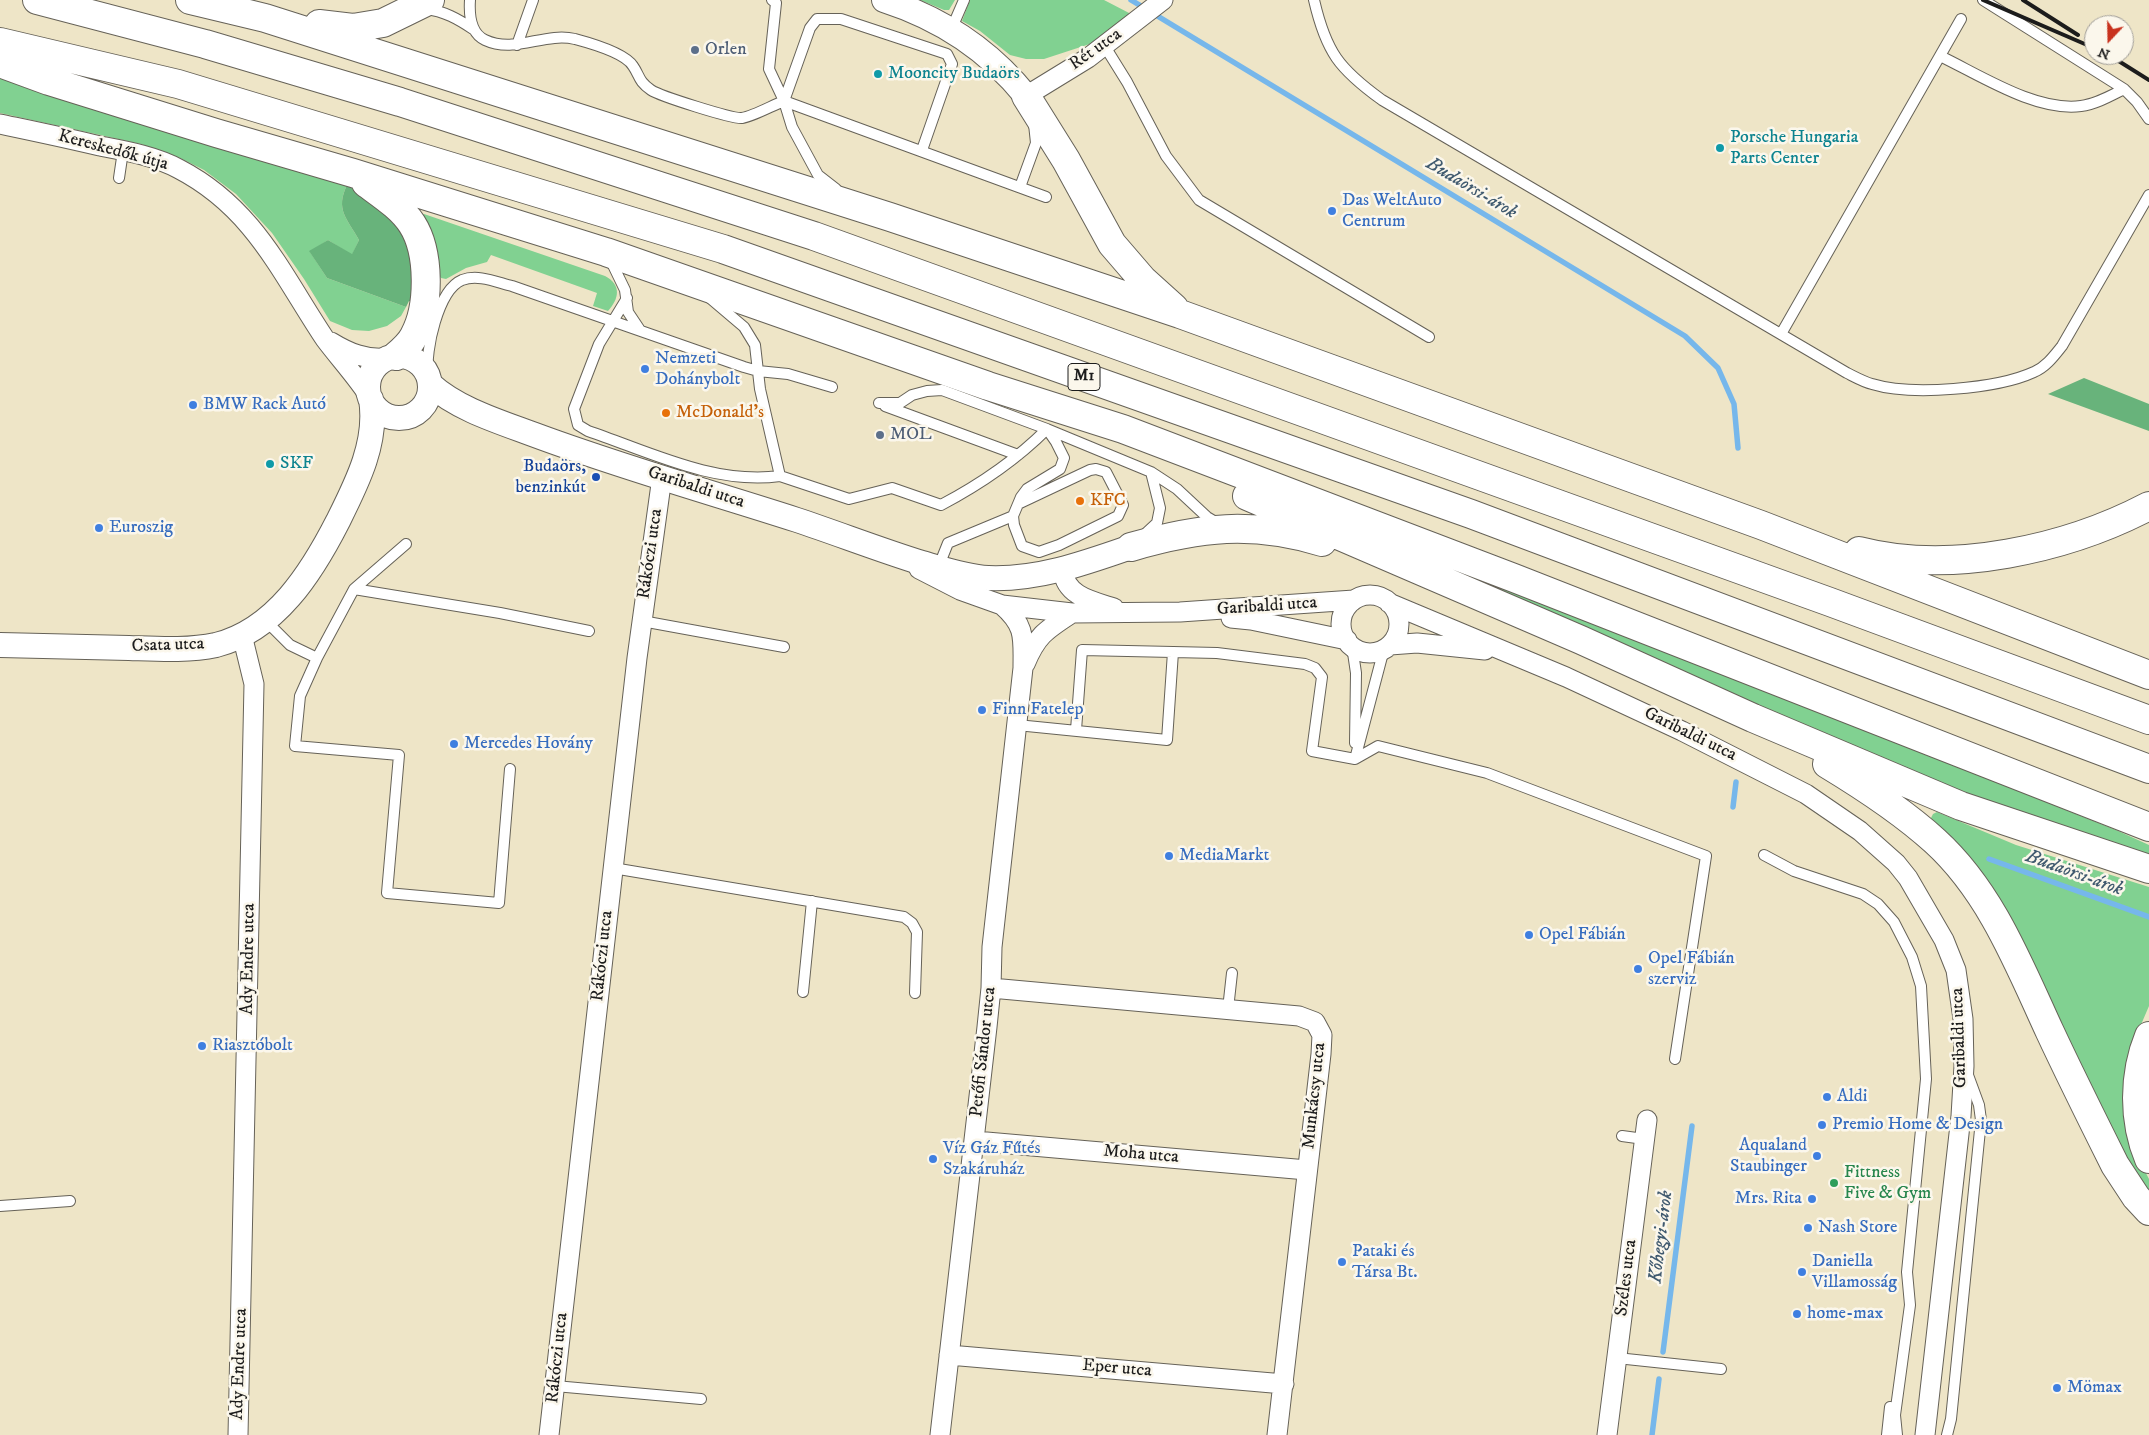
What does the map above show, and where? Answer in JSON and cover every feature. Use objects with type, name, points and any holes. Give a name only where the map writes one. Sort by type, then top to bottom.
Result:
[{"type":"highway","name":"M1","points":[[37,0],[205,44],[400,102],[814,236],[1821,598],[2149,720]]},
{"type":"highway","points":[[190,0],[265,18],[890,218],[1180,314],[1761,525],[2149,675]]},
{"type":"highway","points":[[265,18],[353,28],[383,23],[424,4]]},
{"type":"highway","name":"M1","points":[[0,42],[178,84],[723,249],[1481,517],[2149,769]]},
{"type":"highway","points":[[0,63],[49,81],[216,134],[353,173],[606,252],[988,386],[1123,429],[1514,578],[2149,827]]},
{"type":"highway","points":[[1026,96],[1066,160],[1112,244],[1143,280],[1180,314]]},
{"type":"highway","points":[[353,173],[394,204],[412,224],[420,243],[424,271],[424,307],[414,336],[408,346],[392,357]]},
{"type":"highway","points":[[988,386],[1581,640],[1753,718],[1962,806],[2149,869]]},
{"type":"highway","points":[[1761,525],[1870,554],[1910,559],[1953,559],[2001,554],[2059,542],[2119,522],[2149,506]]},
{"type":"highway","points":[[1131,547],[1225,528],[1260,529],[1300,536],[1415,570]]},
{"type":"highway","points":[[1753,718],[1883,799],[1936,841],[1954,861],[1992,911],[2115,1165],[2136,1197],[2149,1211]]},
{"type":"highway","points":[[2149,1036],[2142,1058],[2137,1098],[2140,1131],[2149,1159]]},
{"type":"street","points":[[884,0],[931,18],[951,30],[994,62],[1026,96]]},
{"type":"street","name":"Rét utca","points":[[1026,96],[1104,45],[1163,1]]},
{"type":"street","name":"Kereskedők útja","points":[[0,124],[123,151],[179,168],[216,192],[252,227],[279,263],[326,339],[362,384],[371,399]]},
{"type":"street","points":[[326,339],[358,356],[375,359],[392,357],[415,360],[429,379],[426,402],[411,413],[384,413],[371,399],[368,390],[373,371],[392,357]]},
{"type":"street","name":"Garibaldi utca","points":[[429,379],[444,395],[491,419],[554,442],[938,568],[987,578],[1023,577],[1063,570],[1131,547]]},
{"type":"street","name":"Csata utca","points":[[0,645],[181,649],[217,644],[242,635],[265,620],[286,601],[318,557],[345,507],[363,466],[374,417],[371,399]]},
{"type":"street","name":"Garibaldi utca","points":[[411,413],[439,410],[491,419]]},
{"type":"street","name":"Csata utca","points":[[363,466],[390,430],[411,413]]},
{"type":"street","name":"Rákóczi utca","points":[[550,1435],[613,868],[642,621],[662,477]]},
{"type":"street","name":"Garibaldi utca","points":[[902,556],[937,579],[960,590],[1002,605],[1072,613],[1180,612],[1354,600]]},
{"type":"street","name":"Garibaldi utca","points":[[1063,570],[1064,579],[1069,588],[1078,595],[1129,612]]},
{"type":"street","points":[[1368,595],[1383,598],[1390,602],[1396,612],[1399,624],[1396,635],[1387,647],[1371,652],[1358,650],[1349,643],[1342,626],[1342,618],[1344,611],[1354,600],[1368,595]]},
{"type":"street","name":"Garibaldi utca","points":[[1390,602],[1566,677],[1759,768],[1806,794],[1860,830],[1908,878],[1944,940],[1959,983],[1964,1066],[1962,1116],[1925,1435]]},
{"type":"street","name":"Petőfi Sándor utca","points":[[940,1435],[975,1141],[991,988],[992,947],[1023,668],[1021,628],[1015,616],[1002,605]]},
{"type":"street","name":"Garibaldi utca","points":[[1180,612],[1251,620],[1349,643]]},
{"type":"street","name":"Petőfi Sándor utca","points":[[1023,668],[1033,645],[1044,631],[1072,613]]},
{"type":"street","name":"Ady Endre utca","points":[[238,1435],[254,684],[242,635]]},
{"type":"street","name":"Garibaldi utca","points":[[1387,647],[1417,643],[1504,652]]},
{"type":"street","name":"Munkácsy utca","points":[[991,988],[1299,1016],[1315,1022],[1322,1035],[1277,1435]]},
{"type":"street","name":"Széles utca","points":[[1607,1435],[1647,1120]]},
{"type":"street","name":"Moha utca","points":[[975,1141],[1307,1170]]},
{"type":"street","name":"Eper utca","points":[[949,1355],[1284,1384]]},
{"type":"lane","points":[[470,0],[472,29]]},
{"type":"lane","points":[[517,45],[533,0]]},
{"type":"lane","points":[[772,0],[776,3],[769,69],[784,101],[792,127],[818,175],[831,186],[890,218]]},
{"type":"lane","points":[[951,30],[964,0]]},
{"type":"lane","points":[[1314,0],[1320,26],[1328,46],[1341,66],[1356,81],[1382,100],[1847,373],[1872,384],[1900,389],[1988,385],[2018,378],[2036,371],[2052,360],[2062,346],[2149,195]]},
{"type":"lane","points":[[1983,0],[2124,89],[2137,102],[2149,119]]},
{"type":"lane","points":[[424,4],[457,18],[483,39],[500,45],[517,45],[551,38],[574,39],[622,56],[633,65],[638,78],[652,91],[714,112],[741,118],[784,101],[1046,197]]},
{"type":"lane","points":[[1781,334],[1961,18]]},
{"type":"lane","points":[[784,101],[810,28],[817,19],[841,19],[947,54],[952,64],[922,150]]},
{"type":"lane","points":[[1104,45],[1127,82],[1166,156],[1199,200],[1429,337]]},
{"type":"lane","points":[[1940,56],[2017,94],[2067,107],[2082,106],[2101,101],[2124,89]]},
{"type":"lane","points":[[1020,187],[1036,143],[1032,116],[1026,96]]},
{"type":"lane","points":[[119,178],[123,151]]},
{"type":"lane","points":[[606,252],[621,280],[627,298],[628,312],[632,321],[641,332]]},
{"type":"lane","points":[[429,379],[427,352],[444,298],[453,285],[463,280],[481,278],[504,284],[758,371],[788,374],[832,387]]},
{"type":"lane","points":[[682,278],[725,310],[744,327],[755,345],[760,389],[780,476]]},
{"type":"lane","points":[[627,298],[599,344],[574,409],[578,425],[588,431],[704,471],[726,476],[751,478],[780,476],[849,499],[892,488],[941,505],[967,492],[1018,455],[1047,429]]},
{"type":"lane","points":[[1018,455],[880,403],[900,403],[912,395],[926,391],[942,390],[1047,429],[1151,472],[1177,489],[1207,517],[1225,528]]},
{"type":"lane","points":[[938,568],[948,543],[1012,516],[1027,489],[1060,469],[1064,458],[1047,429]]},
{"type":"lane","points":[[1012,516],[1022,546],[1039,552],[1059,545],[1118,516],[1123,505],[1106,472],[1096,469],[1090,470],[1020,503]]},
{"type":"lane","points":[[1131,547],[1157,523],[1160,508],[1151,472]]},
{"type":"lane","points":[[406,544],[354,589],[317,658],[300,696],[295,746],[399,755],[387,893],[499,903],[510,769]]},
{"type":"lane","points":[[354,589],[500,613],[589,631]]},
{"type":"lane","points":[[265,620],[290,646],[317,658]]},
{"type":"lane","points":[[642,621],[784,647]]},
{"type":"lane","points":[[1349,643],[1356,673],[1355,759]]},
{"type":"lane","points":[[1355,759],[1387,647]]},
{"type":"lane","points":[[1076,730],[1082,650],[1217,653],[1305,664],[1315,668],[1322,677],[1312,751],[1355,759],[1378,746],[1487,773],[1706,856],[1675,1059]]},
{"type":"lane","points":[[1017,725],[1167,740],[1173,652]]},
{"type":"lane","points":[[1764,855],[1794,871],[1863,894],[1878,904],[1894,922],[1912,957],[1921,986],[1926,1079],[1907,1272],[1887,1435]]},
{"type":"lane","points":[[613,868],[904,917],[912,923],[917,932],[915,992]]},
{"type":"lane","points":[[803,992],[812,901]]},
{"type":"lane","points":[[1228,1009],[1232,973]]},
{"type":"lane","points":[[1946,1435],[1951,1419],[1981,1120],[1978,1105],[1964,1066]]},
{"type":"lane","points":[[1622,1136],[1644,1139]]},
{"type":"lane","points":[[0,1206],[70,1202]]},
{"type":"lane","points":[[1897,1435],[1896,1415],[1910,1305],[1907,1272]]},
{"type":"lane","points":[[1617,1358],[1721,1369]]},
{"type":"lane","points":[[555,1386],[701,1399]]},
{"type":"green space","points":[[920,0],[955,0],[949,10],[944,10]]},
{"type":"green space","points":[[970,0],[1104,0],[1131,14],[1099,41],[1044,59],[1026,59],[1010,55],[980,31],[962,21]]},
{"type":"green space","points":[[0,76],[347,185],[342,208],[359,240],[352,255],[328,240],[310,252],[327,278],[406,307],[401,316],[387,326],[369,331],[352,330],[330,321],[272,233],[236,194],[204,170],[180,158],[141,144],[0,113]]},
{"type":"green space","points":[[347,185],[368,195],[413,244],[416,303],[409,301],[406,307],[327,278],[309,251],[328,240],[352,254],[359,240],[342,208]]},
{"type":"green space","points":[[424,214],[605,276],[616,288],[615,302],[608,311],[593,306],[597,293],[491,255],[487,262],[466,268],[446,279],[441,278],[437,272],[419,217]]},
{"type":"green space","points":[[2084,378],[2149,404],[2149,431],[2048,394]]},
{"type":"green space","points":[[1383,537],[2116,830],[2149,845],[2149,864],[2032,824],[1380,543]]},
{"type":"green space","points":[[1937,812],[2016,845],[2149,887],[2149,1006],[2140,1027],[2139,1160],[2149,1179],[2149,1196],[2131,1174],[1942,829],[1931,818]]},
{"type":"waterway","name":"Budaörsi-árok","points":[[1131,0],[1685,336],[1718,368],[1734,404],[1738,448]]},
{"type":"waterway","name":"Kőhegyi-árok","points":[[1733,807],[1736,782]]},
{"type":"waterway","name":"Budaörsi-árok","points":[[1989,859],[2149,917]]},
{"type":"waterway","name":"Kőhegyi-árok","points":[[1663,1352],[1692,1126]]},
{"type":"waterway","name":"Kőhegyi-árok","points":[[1652,1435],[1659,1379]]},
{"type":"railway","points":[[1983,0],[2084,44]]},
{"type":"railway","points":[[2023,0],[2078,35]]},
{"type":"railway","points":[[2125,65],[2149,80]]},
{"type":"place","name":"Orlen","points":[[695,50]]},
{"type":"place","name":"Mooncity Budaörs","points":[[878,74]]},
{"type":"place","name":"Porsche Hungaria Parts Center","points":[[1720,148]]},
{"type":"place","name":"Das WeltAuto Centrum","points":[[1332,211]]},
{"type":"place","name":"Nemzeti Dohánybolt","points":[[645,369]]},
{"type":"place","name":"BMW Rack Autó","points":[[193,405]]},
{"type":"place","name":"McDonald's","points":[[666,413]]},
{"type":"place","name":"MOL","points":[[880,435]]},
{"type":"place","name":"SKF","points":[[270,464]]},
{"type":"place","name":"Budaörs, benzinkút","points":[[596,477]]},
{"type":"place","name":"KFC","points":[[1080,501]]},
{"type":"place","name":"Euroszig","points":[[99,528]]},
{"type":"place","name":"Finn Fatelep","points":[[982,710]]},
{"type":"place","name":"Mercedes Hovány","points":[[454,744]]},
{"type":"place","name":"MediaMarkt","points":[[1169,856]]},
{"type":"place","name":"Opel Fábián","points":[[1529,935]]},
{"type":"place","name":"Opel Fábián szerviz","points":[[1638,969]]},
{"type":"place","name":"Riasztóbolt","points":[[202,1046]]},
{"type":"place","name":"Aldi","points":[[1827,1097]]},
{"type":"place","name":"Premio Home & Design","points":[[1822,1125]]},
{"type":"place","name":"Aqualand Staubinger","points":[[1817,1156]]},
{"type":"place","name":"Víz Gáz Fűtés Szakáruház","points":[[933,1159]]},
{"type":"place","name":"Fittness Five & Gym","points":[[1834,1183]]},
{"type":"place","name":"Mrs. Rita","points":[[1812,1199]]},
{"type":"place","name":"Nash Store","points":[[1808,1228]]},
{"type":"place","name":"Pataki és Társa Bt.","points":[[1342,1262]]},
{"type":"place","name":"Daniella Villamosság","points":[[1802,1272]]},
{"type":"place","name":"home-max","points":[[1797,1314]]},
{"type":"place","name":"Mömax","points":[[2057,1388]]}]
